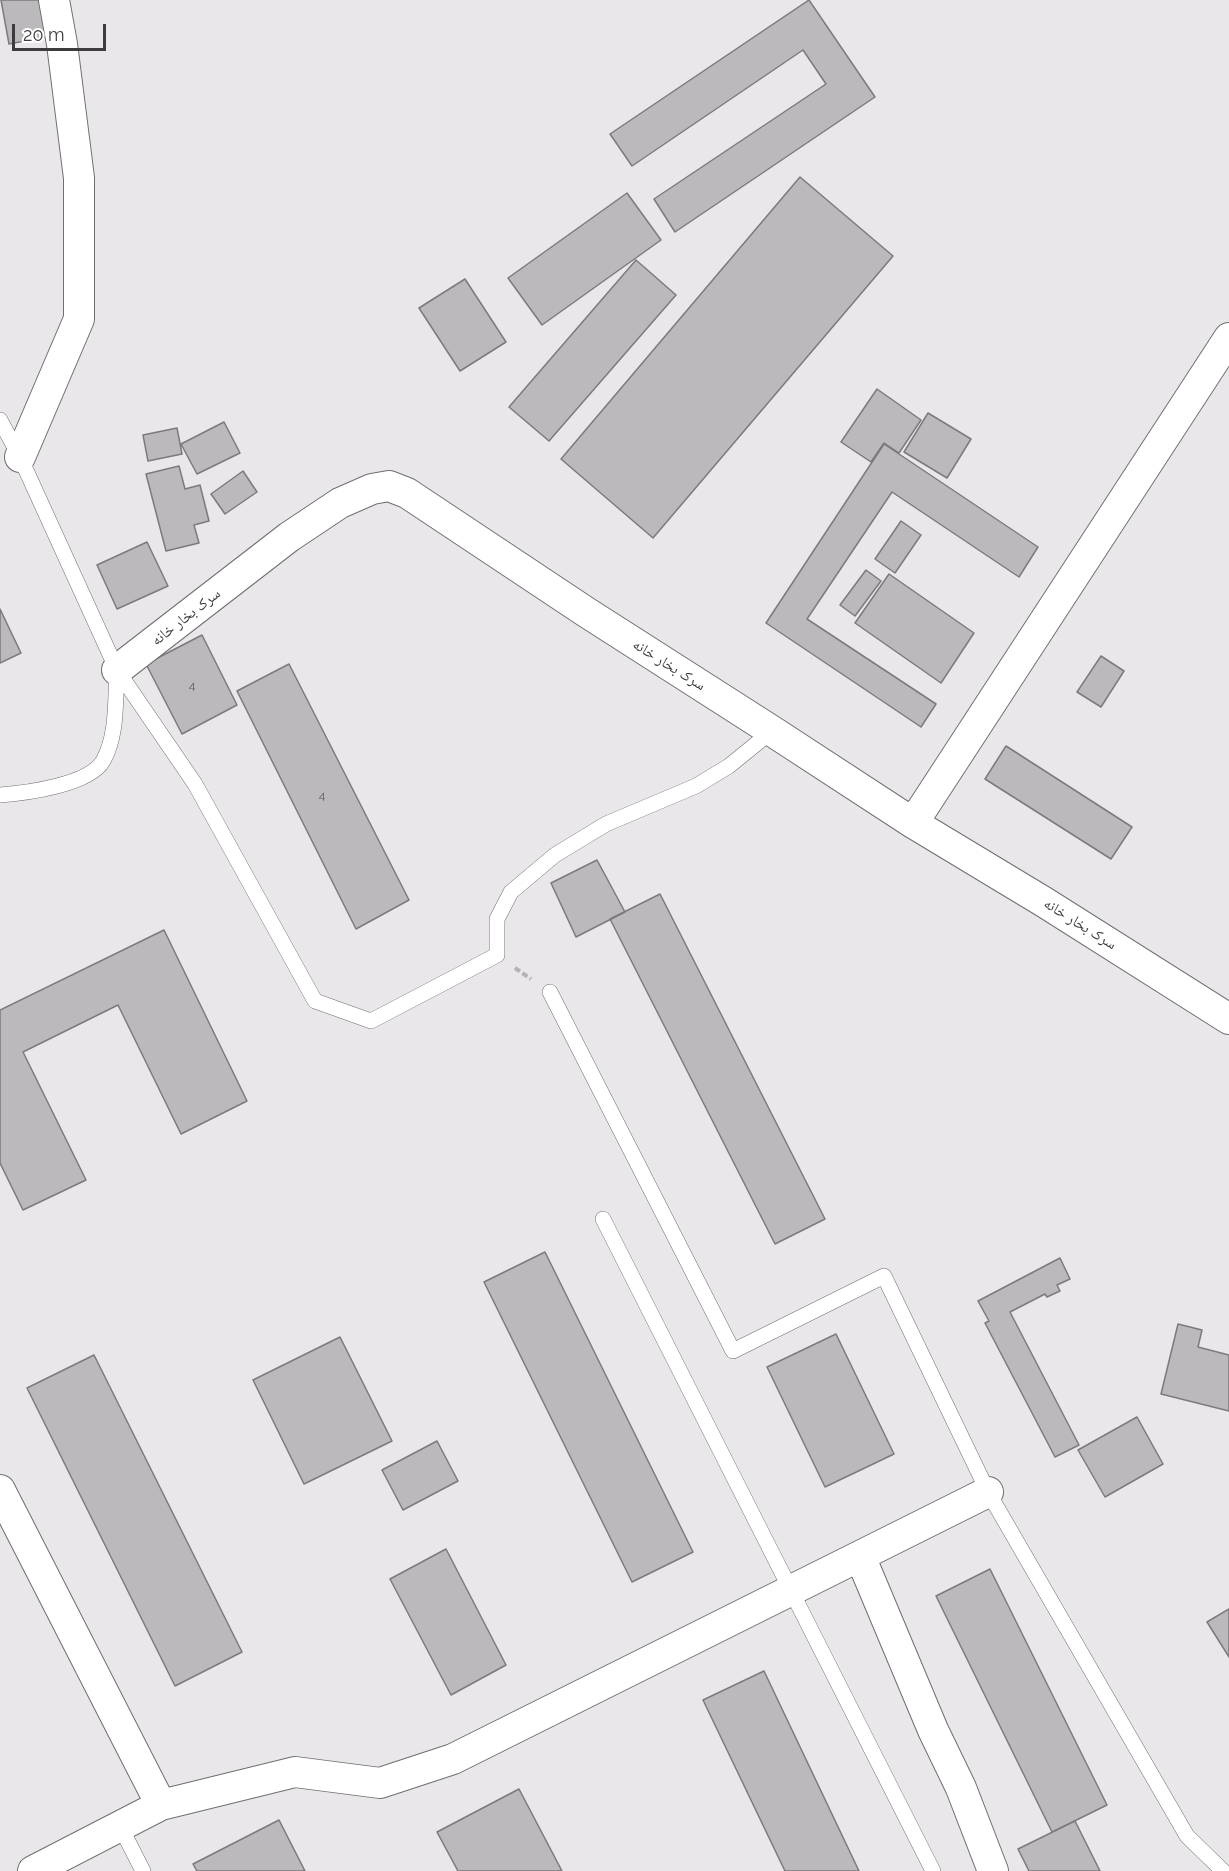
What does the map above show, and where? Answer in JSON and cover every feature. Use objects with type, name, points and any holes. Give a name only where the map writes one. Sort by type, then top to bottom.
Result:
[{"type":"street","points":[[20,457],[79,319],[79,178],[62,44],[54,0]]},
{"type":"street","points":[[913,823],[1229,338]]},
{"type":"street","name":"سرک بخار خانه","points":[[117,670],[289,537],[340,503],[372,489],[389,486],[407,493],[586,612],[913,823],[1044,902],[1229,1019]]},
{"type":"street","points":[[0,1490],[161,1805]]},
{"type":"street","points":[[33,1871],[161,1805],[295,1772],[380,1783],[453,1759],[988,1492]]},
{"type":"street","points":[[860,1556],[933,1730],[961,1788],[993,1871]]},
{"type":"lane","points":[[0,420],[20,457],[117,670],[195,784],[315,1001],[371,1021],[497,955],[497,919],[511,892],[555,855],[606,824],[696,786],[729,766],[772,731]]},
{"type":"lane","points":[[0,795],[60,786],[81,778],[102,763],[110,746],[117,670]]},
{"type":"lane","points":[[550,992],[733,1351],[884,1276],[988,1492],[1188,1836],[1223,1871]]},
{"type":"lane","points":[[603,1219],[933,1871]]},
{"type":"lane","points":[[120,1826],[143,1871]]},
{"type":"path","points":[[497,955],[550,992]]},
{"type":"building","points":[[1,0],[44,0],[51,36],[9,44]]},
{"type":"building","points":[[809,0],[875,97],[675,232],[654,199],[826,84],[803,50],[632,166],[610,134]]},
{"type":"building","points":[[800,177],[893,256],[653,538],[561,459]]},
{"type":"building","points":[[627,193],[661,240],[542,325],[508,278]]},
{"type":"building","points":[[636,260],[676,295],[549,441],[509,407]]},
{"type":"building","points":[[465,279],[506,342],[460,371],[419,308]]},
{"type":"building","points":[[877,389],[921,420],[899,453],[884,443],[871,462],[841,442]]},
{"type":"building","points":[[928,413],[971,439],[947,478],[904,452]]},
{"type":"building","points":[[224,422],[240,453],[197,474],[181,444]]},
{"type":"building","points":[[177,428],[182,454],[148,461],[143,435]]},
{"type":"building","points":[[884,444],[1038,547],[1019,577],[892,492],[807,619],[936,704],[921,727],[766,623]]},
{"type":"building","points":[[179,466],[185,489],[200,485],[209,521],[194,525],[199,543],[166,551],[146,474]]},
{"type":"building","points":[[243,471],[257,492],[225,514],[211,494]]},
{"type":"building","points":[[901,521],[921,535],[895,573],[875,559]]},
{"type":"building","points":[[147,542],[168,586],[117,609],[97,565]]},
{"type":"building","points":[[866,570],[881,581],[855,616],[840,605]]},
{"type":"building","points":[[889,574],[974,633],[941,683],[855,623]]},
{"type":"building","points":[[0,609],[21,653],[0,663]]},
{"type":"building","points":[[202,635],[237,705],[182,734],[146,664]]},
{"type":"building","points":[[1101,656],[1124,671],[1101,707],[1077,692]]},
{"type":"building","points":[[289,664],[409,900],[356,929],[237,691]]},
{"type":"building","points":[[1006,746],[1132,827],[1111,859],[985,779]]},
{"type":"building","points":[[597,860],[625,912],[576,937],[551,883]]},
{"type":"building","points":[[660,894],[825,1219],[775,1244],[610,919]]},
{"type":"building","points":[[164,930],[247,1101],[181,1134],[118,1005],[23,1052],[86,1180],[23,1210],[0,1163],[0,1010]]},
{"type":"building","points":[[545,1252],[693,1552],[632,1582],[484,1282]]},
{"type":"building","points":[[1060,1258],[1070,1279],[1057,1285],[1060,1291],[1047,1297],[1045,1294],[1010,1312],[1079,1445],[1055,1457],[985,1323],[989,1321],[978,1301]]},
{"type":"building","points":[[1178,1324],[1202,1330],[1198,1347],[1229,1355],[1229,1411],[1161,1394]]},
{"type":"building","points":[[836,1334],[894,1454],[825,1487],[767,1367]]},
{"type":"building","points":[[340,1337],[392,1441],[304,1484],[253,1380]]},
{"type":"building","points":[[94,1355],[242,1652],[175,1686],[27,1388]]},
{"type":"building","points":[[1137,1417],[1163,1464],[1105,1497],[1078,1450]]},
{"type":"building","points":[[437,1441],[458,1481],[403,1510],[382,1470]]},
{"type":"building","points":[[446,1549],[506,1665],[451,1695],[390,1579]]},
{"type":"building","points":[[990,1569],[1107,1805],[1052,1832],[936,1596]]},
{"type":"building","points":[[1229,1609],[1229,1657],[1207,1622]]},
{"type":"building","points":[[764,1671],[859,1871],[785,1871],[703,1700]]},
{"type":"building","points":[[519,1789],[562,1871],[458,1871],[437,1832]]},
{"type":"building","points":[[279,1820],[305,1871],[197,1871],[193,1864]]},
{"type":"building","points":[[1075,1821],[1100,1871],[1029,1871],[1018,1849]]}]
